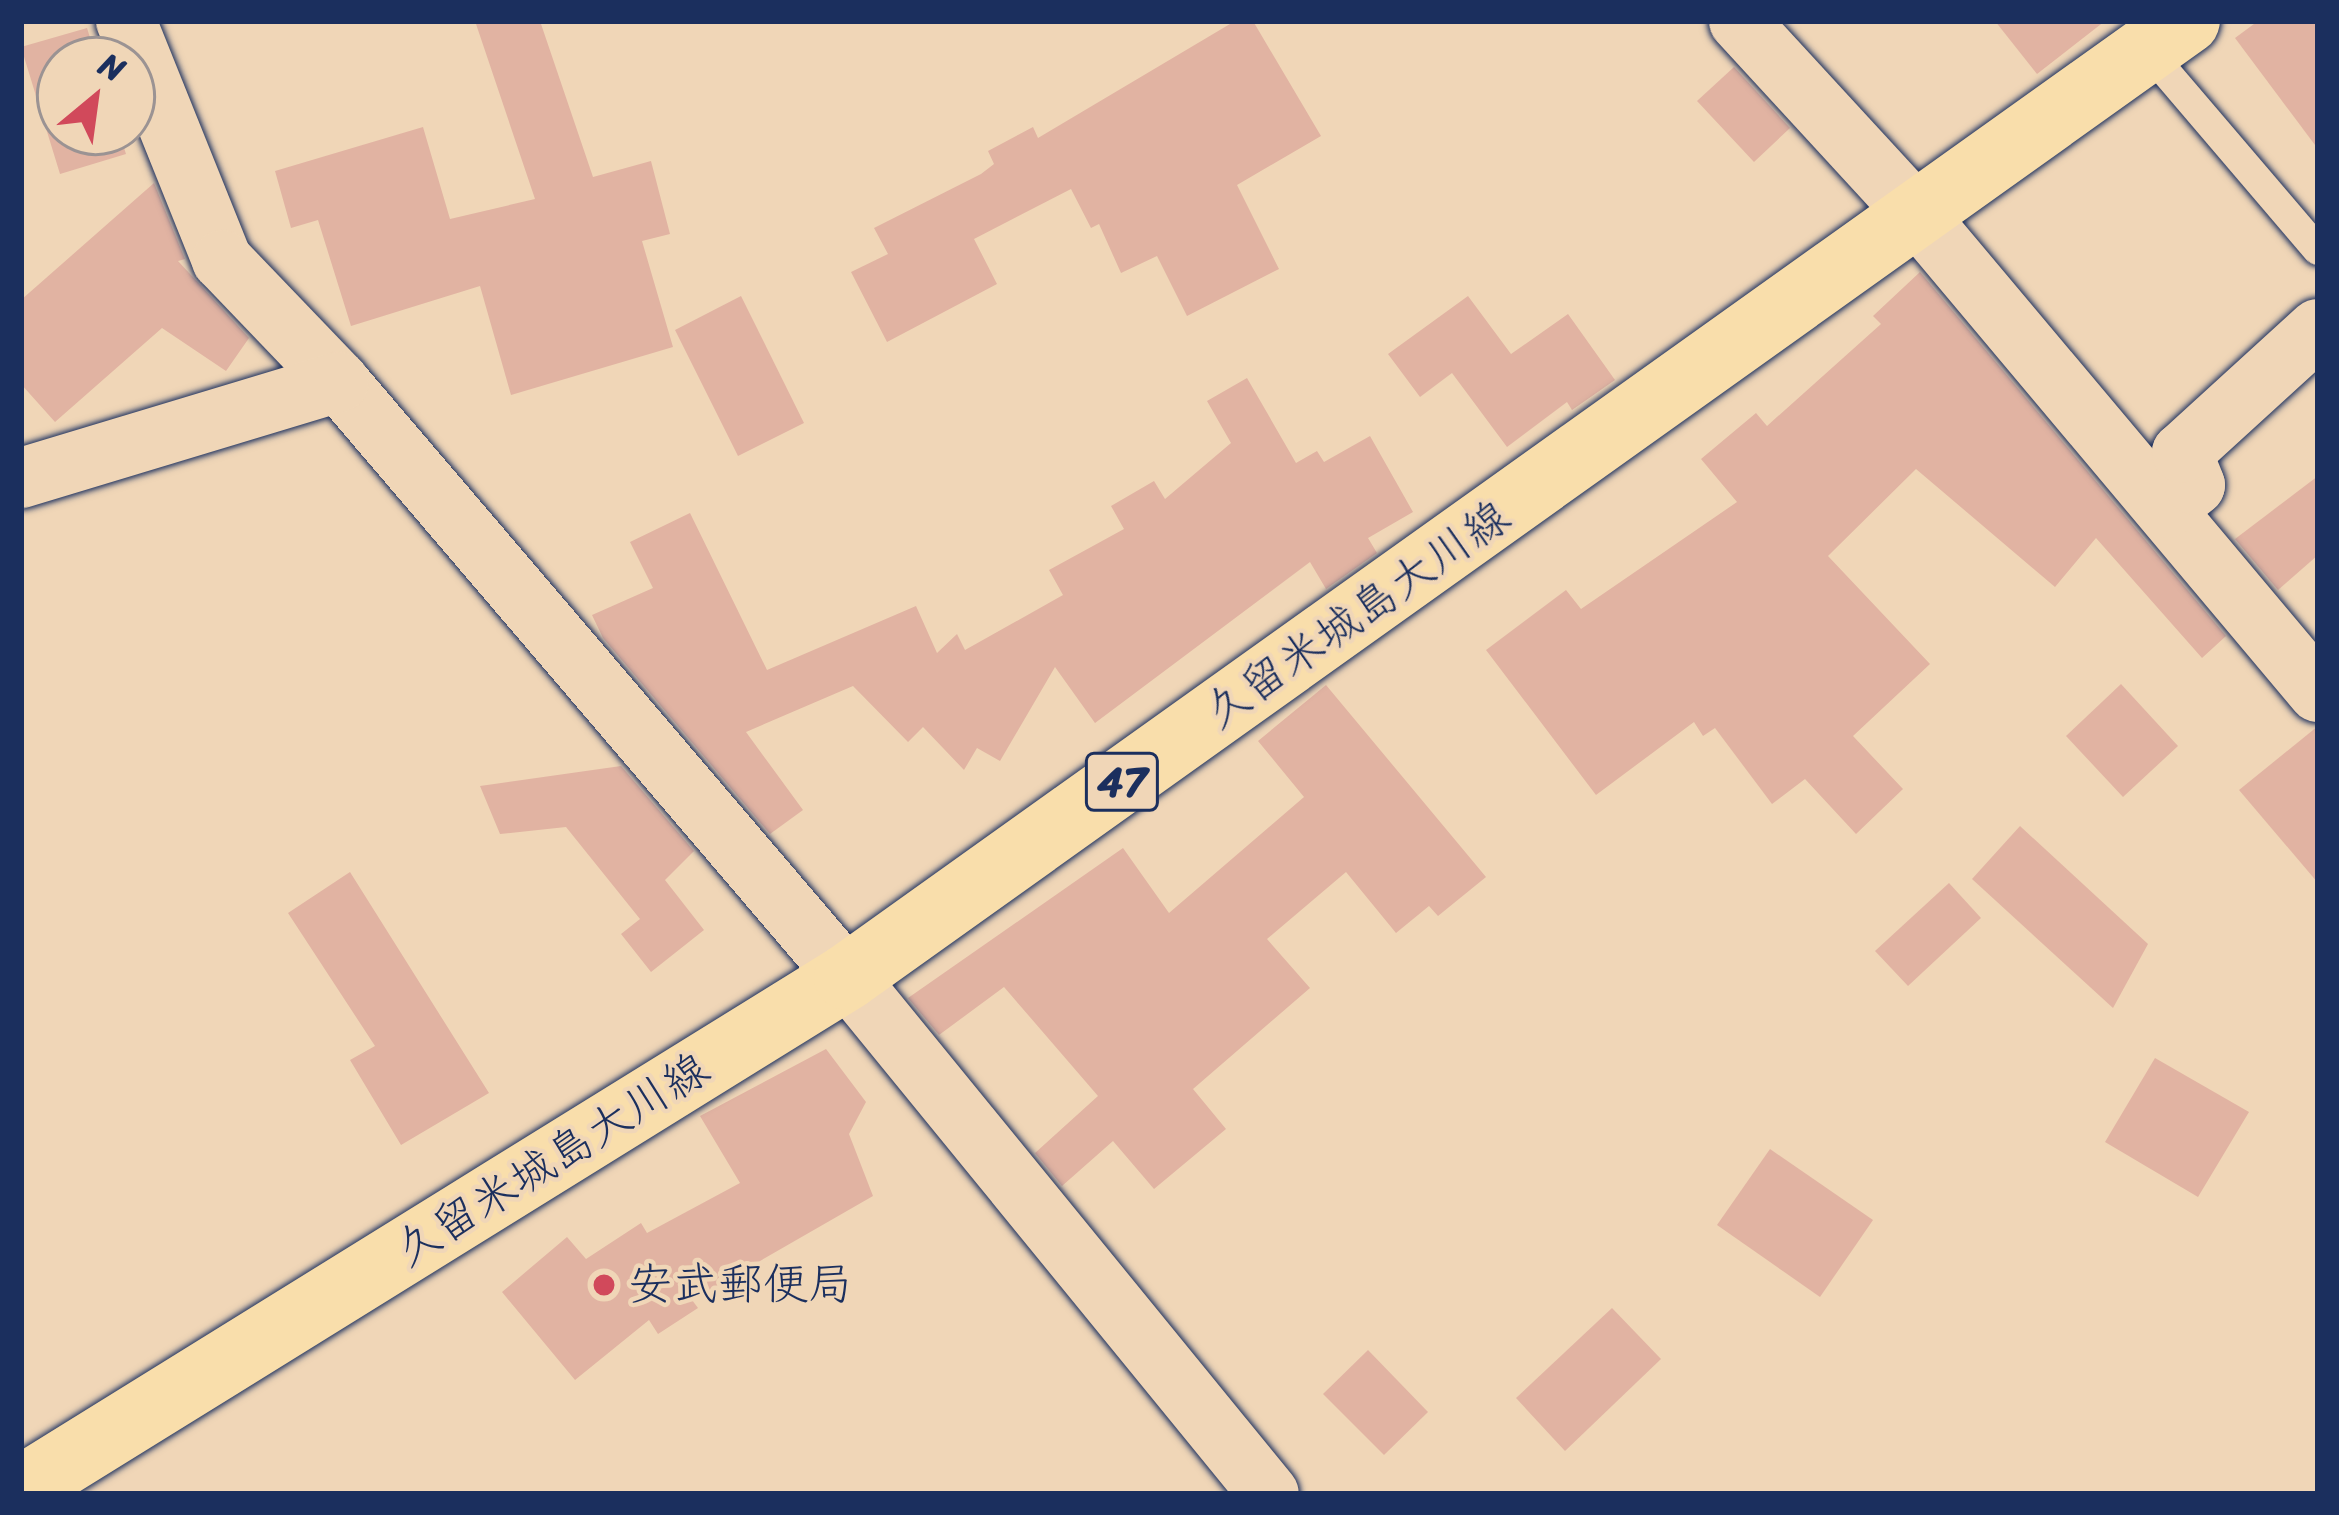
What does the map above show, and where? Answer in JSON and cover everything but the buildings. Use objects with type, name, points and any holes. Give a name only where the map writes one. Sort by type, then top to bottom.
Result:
[{"type":"main road","name":"久留米城島大川線","points":[[21,1489],[848,977],[2167,35]]},
{"type":"street","points":[[126,21],[222,260],[339,382],[848,977],[1269,1494]]},
{"type":"street","points":[[1739,21],[1918,216],[2318,692]]},
{"type":"street","points":[[2168,508],[2194,485],[2182,453],[2318,329]]},
{"type":"street","points":[[21,478],[339,382]]},
{"type":"lane","points":[[2167,35],[2318,250]]},
{"type":"place","name":"安武郵便局","points":[[604,1285]]}]
